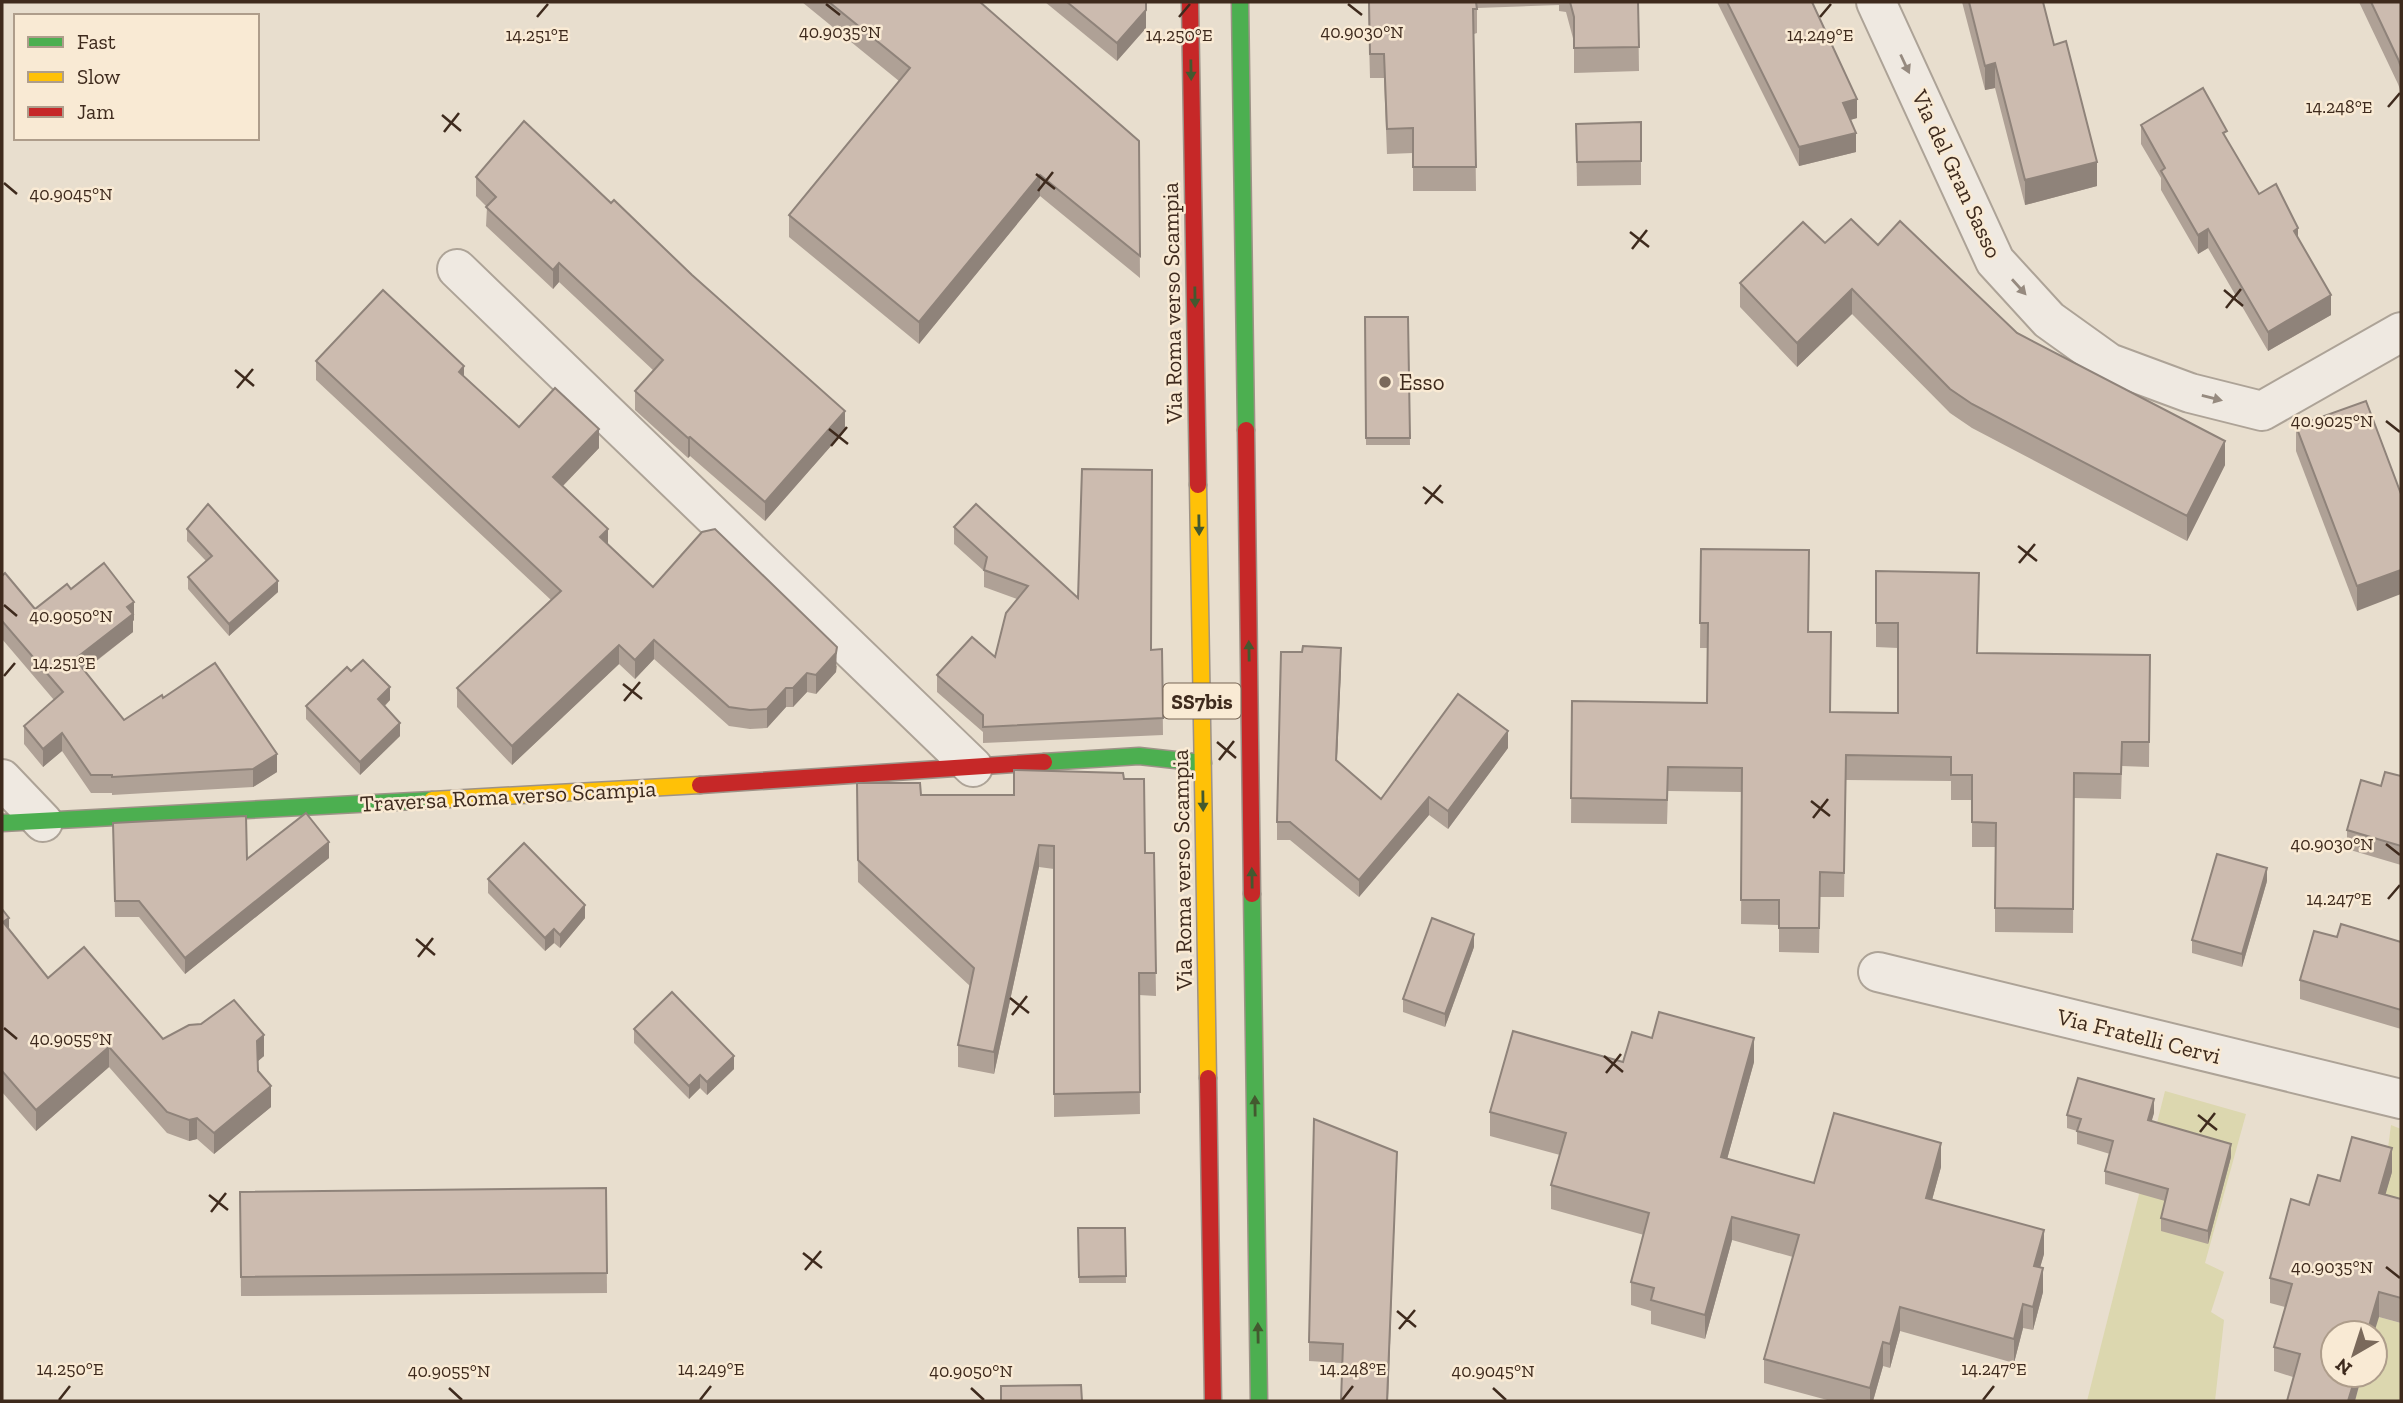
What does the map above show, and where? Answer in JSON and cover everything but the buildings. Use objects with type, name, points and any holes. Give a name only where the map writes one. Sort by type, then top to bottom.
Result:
[{"type":"main road","name":"Via Roma verso Scampia","points":[[1190,2],[1213,1401]]},
{"type":"main road","name":"SS7bis","points":[[1240,2],[1259,1401]]},
{"type":"main road","name":"Traversa Roma verso Scampia","points":[[2,823],[721,784],[1139,756],[1203,763]]},
{"type":"street","name":"Via del Gran Sasso","points":[[1876,2],[1995,261],[2049,320],[2109,363],[2190,393],[2262,411],[2401,332]]},
{"type":"street","points":[[457,269],[973,767]]},
{"type":"street","points":[[2,779],[43,822]]},
{"type":"street","name":"Via Fratelli Cervi","points":[[1878,972],[2401,1100]]},
{"type":"shaded area","points":[[2165,1091],[2246,1114],[2205,1263],[2224,1272],[2211,1312],[2224,1320],[2215,1401],[2087,1401]]},
{"type":"shaded area","points":[[2391,1125],[2401,1129],[2401,1223],[2379,1217]]},
{"type":"shaded area","points":[[2354,1310],[2387,1319],[2353,1319]]},
{"type":"shaded area","points":[[2389,1320],[2401,1323],[2401,1401],[2355,1401],[2358,1389],[2389,1389]]},
{"type":"traffic: fast","points":[[1240,2],[1246,430]]},
{"type":"traffic: fast","points":[[1044,762],[1139,756],[1203,763]]},
{"type":"traffic: fast","points":[[2,823],[432,800]]},
{"type":"traffic: fast","points":[[1252,894],[1259,1401]]},
{"type":"traffic: slow","points":[[1198,485],[1208,1078]]},
{"type":"traffic: slow","points":[[432,800],[700,785]]},
{"type":"traffic: jam","points":[[1190,2],[1198,485]]},
{"type":"traffic: jam","points":[[1246,430],[1252,894]]},
{"type":"traffic: jam","points":[[700,785],[1044,762]]},
{"type":"traffic: jam","points":[[1208,1078],[1213,1401]]},
{"type":"place","name":"Esso","points":[[1385,382]]}]
